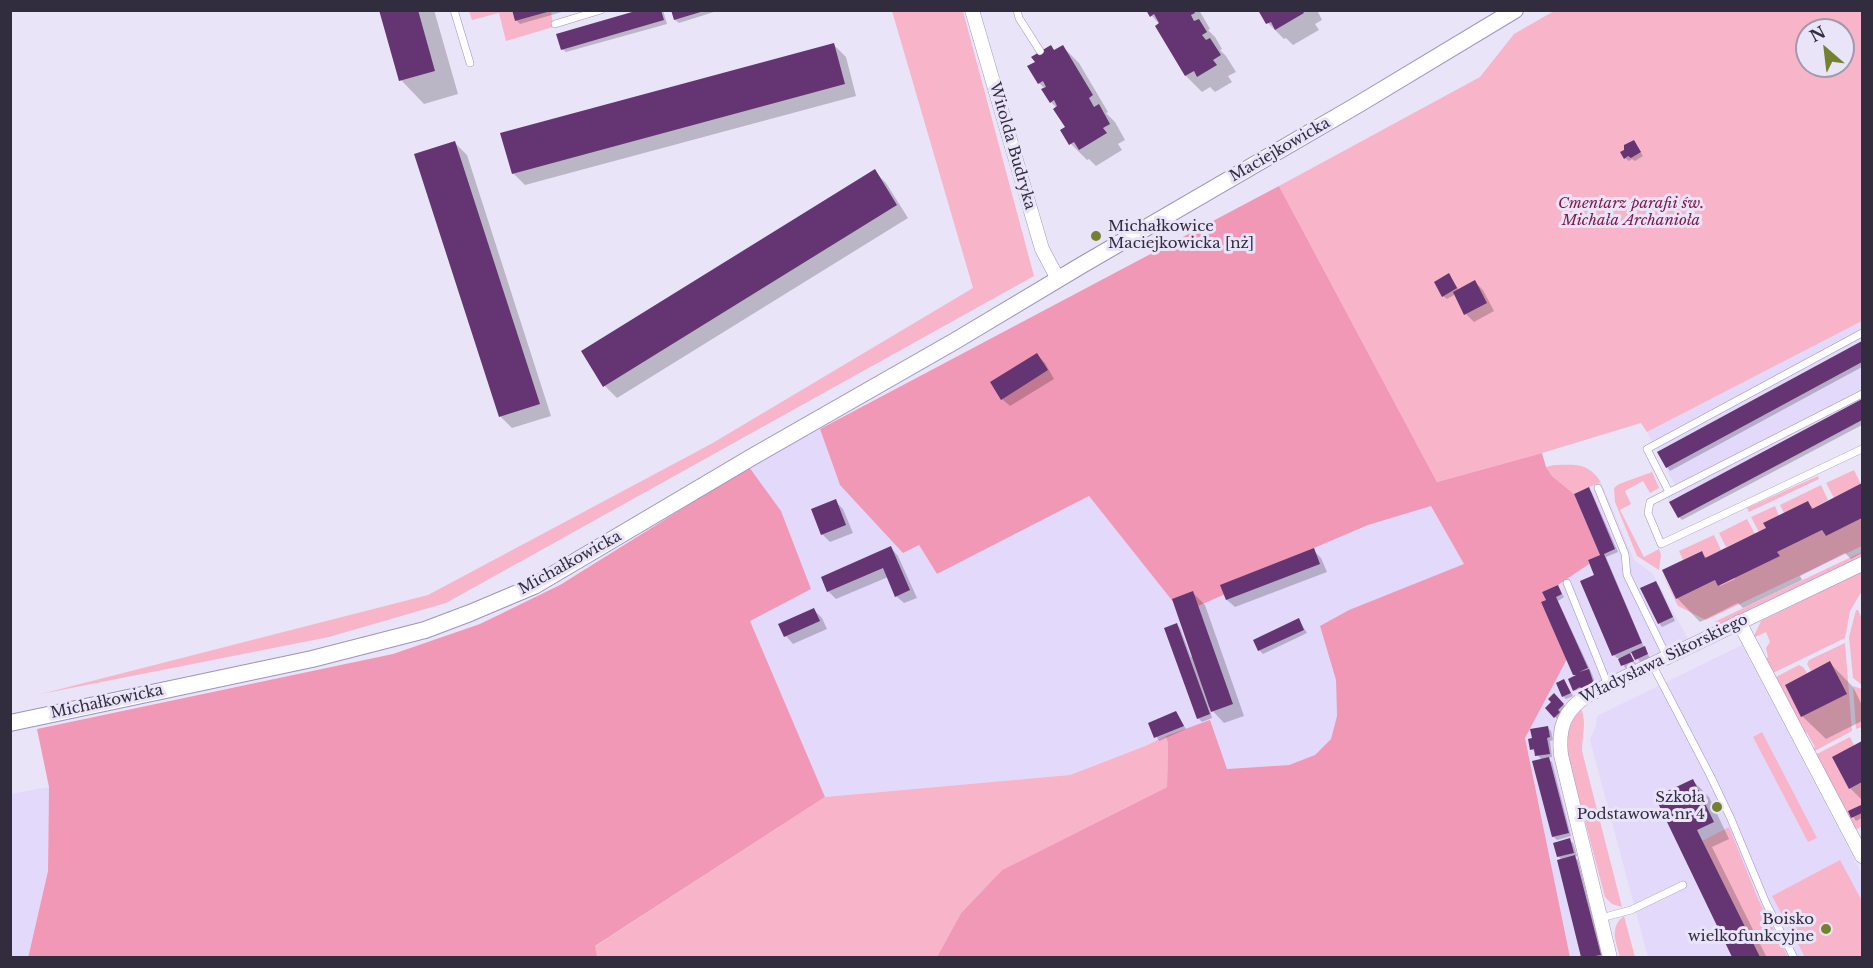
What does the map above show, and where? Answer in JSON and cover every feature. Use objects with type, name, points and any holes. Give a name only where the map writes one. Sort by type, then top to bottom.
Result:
[{"type":"street","name":"Witolda Budryka","points":[[972,10],[1051,283]]},
{"type":"street","name":"Maciejkowicka","points":[[1051,283],[1359,104],[1493,16],[1515,10]]},
{"type":"street","name":"Michałkowicka","points":[[10,723],[312,659],[425,630],[470,614],[534,586],[1051,283]]},
{"type":"street","name":"Władysława Sikorskiego","points":[[1610,957],[1561,755],[1562,727],[1569,712],[1576,702],[1608,685],[1863,564]]},
{"type":"street","points":[[1739,622],[1863,856]]},
{"type":"lane","points":[[454,10],[470,63]]},
{"type":"lane","points":[[555,24],[601,10]]},
{"type":"lane","points":[[1017,10],[1019,18],[1040,51]]},
{"type":"lane","points":[[1669,492],[1647,448],[1863,333]]},
{"type":"lane","points":[[1863,394],[1650,502],[1648,513],[1660,544],[1863,449]]},
{"type":"lane","points":[[1598,488],[1625,554],[1627,575],[1667,657]]},
{"type":"lane","points":[[1568,583],[1608,685]]},
{"type":"lane","points":[[1652,664],[1716,787],[1766,903],[1794,957]]},
{"type":"lane","points":[[1601,918],[1631,910],[1683,885]]},
{"type":"shaded area","points":[[1279,186],[1437,482],[1542,453],[1546,467],[1552,476],[1574,494],[1600,555],[1588,560],[1589,564],[1558,585],[1542,592],[1546,600],[1541,602],[1567,659],[1525,738],[1570,957],[937,957],[961,913],[1002,870],[1167,787],[1168,744],[1166,736],[1210,720],[1227,769],[1289,765],[1315,755],[1331,739],[1337,716],[1336,680],[1320,626],[1349,610],[1464,564],[1431,506],[1368,525],[1314,548],[1262,578],[1182,613],[1089,496],[937,574],[919,545],[903,553],[840,485],[820,429]]},
{"type":"shaded area","points":[[1862,321],[1862,421],[1678,518],[1663,491],[1675,485],[1647,432]]},
{"type":"shaded area","points":[[820,429],[840,485],[918,544],[937,574],[1089,496],[1182,613],[1262,578],[1314,548],[1368,525],[1432,505],[1465,564],[1349,610],[1320,626],[1336,680],[1337,716],[1331,739],[1315,755],[1289,765],[1226,769],[1210,720],[1070,775],[825,797],[750,621],[749,467]]},
{"type":"shaded area","points":[[749,467],[781,511],[811,589],[750,621],[825,797],[595,946],[597,957],[28,958],[48,871],[49,787],[37,729],[393,654],[480,624],[560,585]]},
{"type":"shaded area","points":[[1601,482],[1634,560],[1653,574],[1688,639],[1567,702],[1556,738],[1603,957],[1570,957],[1525,738],[1566,659],[1541,602],[1542,592],[1588,560],[1600,555],[1574,494]]},
{"type":"shaded area","name":"Szkoła Podstawowa nr 4","points":[[1742,645],[1862,874],[1862,957],[1648,957],[1590,740],[1596,726],[1597,716]]},
{"type":"shaded area","points":[[49,787],[48,871],[28,957],[11,958],[11,794]]},
{"type":"green space","points":[[469,11],[512,11],[515,21],[551,11],[553,27],[506,41],[499,13],[472,20]]},
{"type":"green space","points":[[892,11],[963,11],[1034,276],[446,603],[329,637],[41,694],[428,595],[711,444],[973,288]]},
{"type":"green space","name":"Cmentarz parafii św. Michała Archanioła","points":[[1554,11],[1862,11],[1862,321],[1647,432],[1641,423],[1437,482],[1279,186],[1480,77],[1514,34]]},
{"type":"green space","points":[[1575,465],[1586,468],[1601,482],[1574,494],[1552,476],[1546,467]]},
{"type":"green space","points":[[1854,470],[1861,484],[1834,498],[1826,483]]},
{"type":"green space","points":[[1652,472],[1659,488],[1650,493],[1643,481],[1625,491],[1631,504],[1620,510],[1644,557],[1659,549],[1661,555],[1659,570],[1637,556],[1615,502],[1614,488]]},
{"type":"green space","points":[[1818,476],[1819,479],[1749,512],[1747,508]]},
{"type":"green space","points":[[1821,485],[1828,500],[1812,509],[1784,513],[1780,505]]},
{"type":"green space","points":[[1775,506],[1779,516],[1764,524],[1766,528],[1759,532],[1751,517]]},
{"type":"green space","points":[[1862,518],[1862,546],[1706,620],[1678,606],[1662,573],[1676,599],[1715,580],[1779,556],[1777,552],[1822,530],[1826,536]]},
{"type":"green space","points":[[1747,519],[1755,534],[1726,547],[1719,533]]},
{"type":"green space","points":[[1714,535],[1721,550],[1705,558],[1701,551],[1683,560],[1679,551]]},
{"type":"green space","points":[[1862,552],[1862,557],[1721,624],[1714,622]]},
{"type":"green space","points":[[1862,571],[1862,591],[1850,611],[1845,638],[1771,674],[1765,660],[1768,657],[1766,648],[1770,642],[1766,632],[1753,638],[1761,621]]},
{"type":"green space","points":[[1856,610],[1862,619],[1862,685],[1853,678],[1849,637]]},
{"type":"green space","points":[[1845,643],[1852,731],[1811,753],[1810,751],[1815,747],[1807,733],[1798,729],[1772,679],[1799,665],[1803,667],[1807,673],[1785,685],[1801,716],[1830,662],[1811,671],[1807,664],[1809,660]]},
{"type":"green space","points":[[1853,686],[1862,689],[1862,727],[1856,729]]},
{"type":"green space","points":[[1581,708],[1584,724],[1582,751],[1622,907],[1612,904],[1605,897],[1566,749],[1570,727]]},
{"type":"green space","points":[[1762,732],[1817,838],[1808,842],[1753,737]]},
{"type":"green space","points":[[1166,736],[1168,744],[1167,787],[1002,870],[961,913],[937,957],[597,958],[594,947],[825,797],[1070,775]]},
{"type":"green space","points":[[1850,737],[1854,745],[1849,789],[1862,782],[1862,826],[1852,832],[1813,756]]},
{"type":"green space","points":[[1729,827],[1758,899],[1788,957],[1760,957],[1702,841]]},
{"type":"green space","name":"Boisko wielkofunkcyjne","points":[[1840,860],[1862,901],[1862,957],[1805,957],[1772,896]]},
{"type":"green space","points":[[1624,916],[1635,957],[1620,957],[1617,946],[1616,925]]},
{"type":"building","points":[[379,10],[418,10],[435,71],[399,81]]},
{"type":"building","points":[[512,10],[551,10],[551,11],[515,21]]},
{"type":"building","points":[[639,10],[661,10],[664,20],[561,50],[556,34]]},
{"type":"building","points":[[671,10],[704,10],[704,11],[674,20]]},
{"type":"building","points":[[1146,10],[1193,10],[1195,13],[1191,15],[1194,21],[1199,19],[1207,32],[1202,35],[1206,40],[1210,38],[1221,55],[1213,60],[1217,65],[1197,77],[1194,71],[1185,76],[1155,26],[1159,23],[1154,14],[1150,17]]},
{"type":"building","points":[[1258,10],[1302,10],[1304,13],[1275,30],[1271,22],[1266,24]]},
{"type":"building","points":[[834,43],[845,84],[512,174],[500,133]]},
{"type":"building","points":[[1051,45],[1054,50],[1063,45],[1093,95],[1089,98],[1094,107],[1099,104],[1110,124],[1103,128],[1107,133],[1079,150],[1074,142],[1069,145],[1060,130],[1065,127],[1053,109],[1057,106],[1054,100],[1050,103],[1041,89],[1046,87],[1043,81],[1038,84],[1027,66],[1035,62],[1031,57]]},
{"type":"building","points":[[1634,140],[1641,152],[1624,159],[1620,152],[1624,150],[1624,145]]},
{"type":"building","points":[[455,141],[540,404],[499,417],[414,154]]},
{"type":"building","points":[[875,169],[897,205],[603,387],[581,351]]},
{"type":"building","points":[[1449,273],[1457,288],[1442,297],[1434,282]]},
{"type":"building","points":[[1475,280],[1487,303],[1464,315],[1453,292]]},
{"type":"building","points":[[1862,341],[1862,362],[1666,468],[1657,452]]},
{"type":"building","points":[[1037,353],[1048,370],[1001,400],[990,382]]},
{"type":"building","points":[[1862,399],[1862,420],[1678,518],[1669,502]]},
{"type":"building","points":[[1862,483],[1862,518],[1826,536],[1822,530],[1777,552],[1780,556],[1718,586],[1715,580],[1676,599],[1662,570],[1702,551],[1705,558],[1766,528],[1763,523],[1808,501],[1812,509]]},
{"type":"building","points":[[1589,487],[1615,549],[1604,554],[1642,643],[1612,656],[1580,581],[1594,575],[1588,560],[1600,555],[1574,494]]},
{"type":"building","points":[[836,499],[846,525],[821,535],[811,509]]},
{"type":"building","points":[[891,546],[910,590],[895,597],[883,568],[827,592],[821,577]]},
{"type":"building","points":[[1314,548],[1320,564],[1226,600],[1220,585]]},
{"type":"building","points":[[1656,581],[1673,617],[1658,624],[1640,588]]},
{"type":"building","points":[[1558,585],[1562,594],[1556,597],[1588,668],[1579,672],[1589,669],[1594,684],[1582,690],[1580,687],[1573,691],[1568,679],[1576,675],[1573,675],[1541,602],[1546,600],[1542,592]]},
{"type":"building","points":[[1193,591],[1233,704],[1211,712],[1172,599]]},
{"type":"building","points":[[814,608],[820,621],[784,637],[778,624]]},
{"type":"building","points":[[1299,618],[1304,630],[1258,651],[1253,640]]},
{"type":"building","points":[[1177,623],[1210,714],[1197,719],[1164,628]]},
{"type":"building","points":[[1645,646],[1648,654],[1635,660],[1631,652]]},
{"type":"building","points":[[1630,653],[1634,661],[1621,666],[1618,659]]},
{"type":"building","points":[[1830,661],[1847,694],[1801,717],[1785,685]]},
{"type":"building","points":[[1564,679],[1571,693],[1562,697],[1556,683]]},
{"type":"building","points":[[1554,693],[1564,704],[1554,718],[1545,708],[1551,702],[1548,699]]},
{"type":"building","points":[[1176,711],[1184,726],[1154,738],[1148,723]]},
{"type":"building","points":[[1548,726],[1550,737],[1547,738],[1550,754],[1535,756],[1534,749],[1530,750],[1528,739],[1532,738],[1530,729]]},
{"type":"building","points":[[1862,741],[1862,782],[1849,789],[1832,757]]},
{"type":"building","points":[[1549,757],[1569,833],[1552,837],[1532,761]]},
{"type":"building","points":[[1693,779],[1714,822],[1697,830],[1760,957],[1732,957],[1655,797]]},
{"type":"building","points":[[1861,805],[1862,813],[1851,818],[1848,811]]},
{"type":"building","points":[[1570,838],[1574,853],[1557,857],[1553,843]]},
{"type":"building","points":[[1575,855],[1601,955],[1581,957],[1557,860]]},
{"type":"place","name":"Michałkowice Maciejkowicka [nż]","points":[[1096,236]]},
{"type":"place","name":"Szkoła Podstawowa nr 4","points":[[1717,807]]},
{"type":"place","name":"Boisko wielkofunkcyjne","points":[[1826,929]]}]
